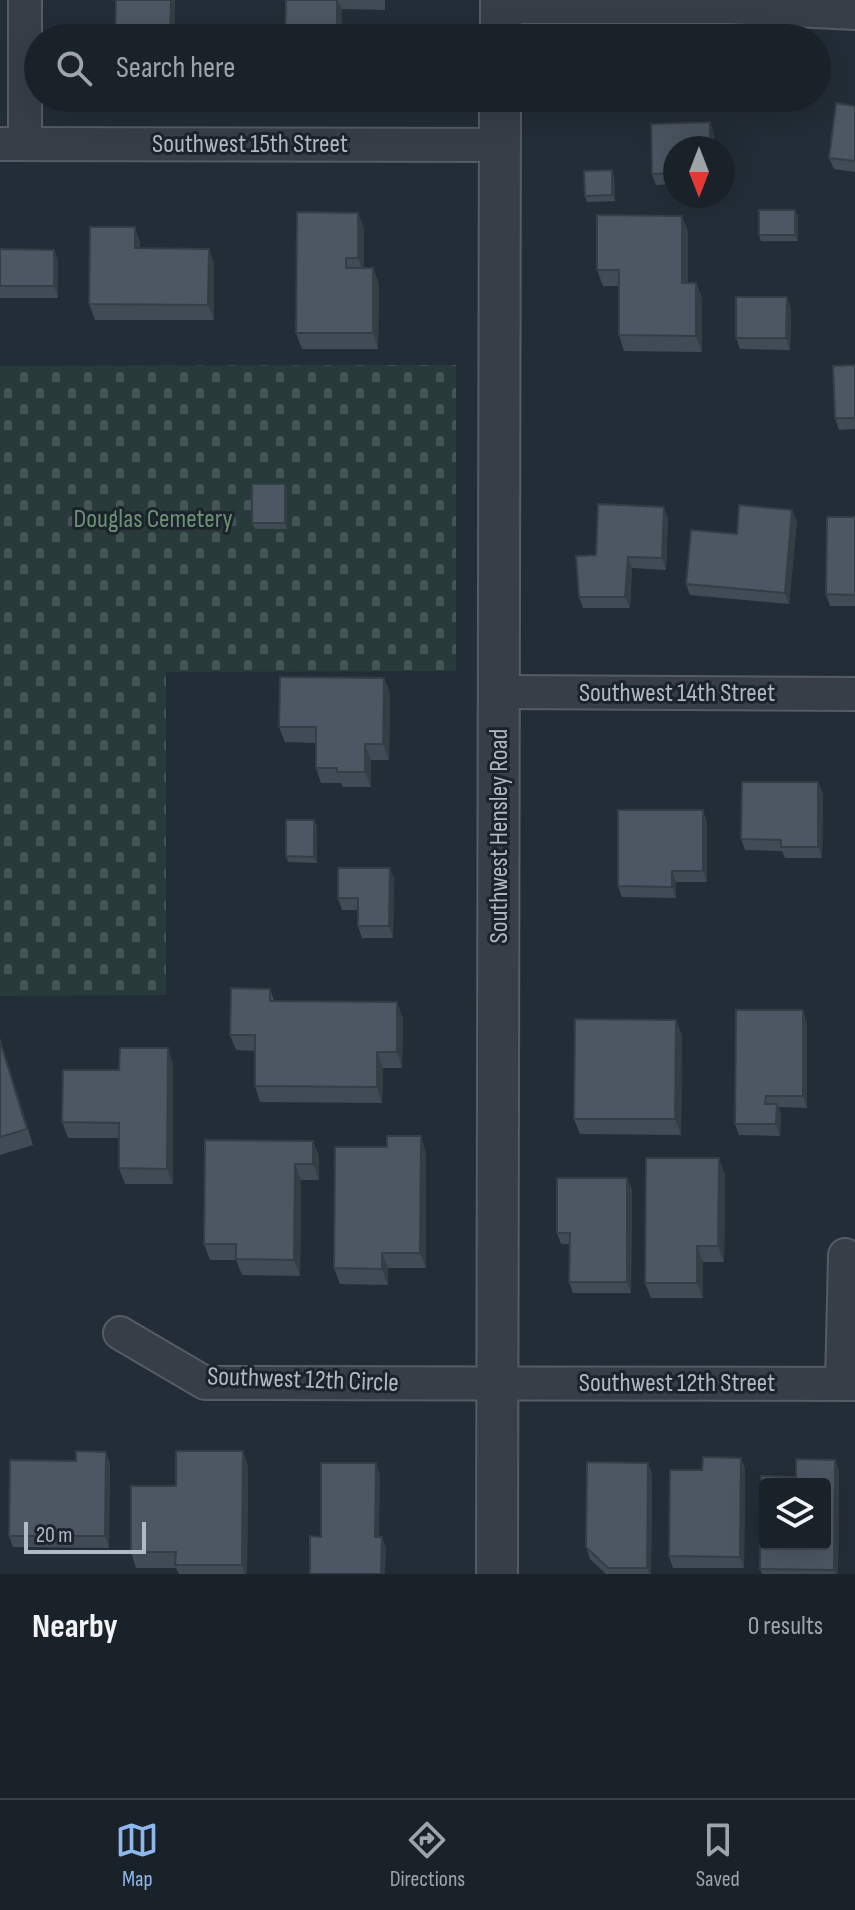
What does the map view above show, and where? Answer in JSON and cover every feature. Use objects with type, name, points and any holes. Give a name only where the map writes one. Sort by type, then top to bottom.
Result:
[{"type":"street","points":[[12,144],[25,0]]},
{"type":"street","points":[[501,15],[729,7],[855,13]]},
{"type":"street","name":"Southwest Hensley Road","points":[[497,1574],[500,112]]},
{"type":"street","name":"Southwest 15th Street","points":[[12,144],[500,145]]},
{"type":"street","name":"Southwest 14th Street","points":[[500,692],[855,694]]},
{"type":"street","points":[[845,1255],[849,1384]]},
{"type":"street","name":"Southwest 12th Circle","points":[[120,1333],[205,1383],[498,1383]]},
{"type":"street","name":"Southwest 12th Street","points":[[498,1383],[849,1384]]},
{"type":"green space","name":"Douglas Cemetery","points":[[456,365],[456,671],[166,672],[166,995],[0,996],[0,366]]},
{"type":"building","points":[[116,0],[171,0],[170,24],[115,24]]},
{"type":"building","points":[[286,0],[337,0],[337,24],[285,24]]},
{"type":"building","points":[[836,103],[855,106],[855,161],[829,158]]},
{"type":"building","points":[[710,122],[710,136],[663,136],[663,174],[652,174],[651,124]]},
{"type":"building","points":[[612,170],[612,195],[585,196],[584,171]]},
{"type":"building","points":[[759,210],[795,210],[795,235],[759,235]]},
{"type":"building","points":[[297,212],[358,213],[358,258],[346,258],[346,268],[373,268],[373,333],[296,333]]},
{"type":"building","points":[[597,215],[682,216],[682,283],[696,283],[696,336],[619,335],[619,270],[597,270]]},
{"type":"building","points":[[90,227],[135,227],[135,248],[209,249],[208,305],[89,304]]},
{"type":"building","points":[[0,249],[54,250],[54,286],[0,286]]},
{"type":"building","points":[[736,297],[787,297],[786,338],[736,338]]},
{"type":"building","points":[[855,365],[855,418],[835,418],[833,366]]},
{"type":"building","points":[[252,484],[285,484],[285,523],[252,523]]},
{"type":"building","points":[[598,504],[664,507],[662,558],[628,557],[625,597],[579,597],[576,556],[596,555]]},
{"type":"building","points":[[739,505],[792,510],[785,593],[686,584],[691,530],[737,534]]},
{"type":"building","points":[[827,517],[855,517],[855,595],[826,594]]},
{"type":"building","points":[[280,677],[384,678],[383,744],[365,744],[365,772],[316,768],[316,727],[279,727]]},
{"type":"building","points":[[742,782],[818,782],[818,847],[781,847],[781,840],[741,839]]},
{"type":"building","points":[[618,810],[703,810],[703,871],[672,871],[672,887],[618,886]]},
{"type":"building","points":[[286,820],[314,820],[314,857],[286,856]]},
{"type":"building","points":[[338,868],[390,868],[389,926],[358,926],[358,898],[338,898]]},
{"type":"building","points":[[231,988],[270,989],[270,1001],[397,1002],[397,1052],[377,1052],[377,1087],[255,1086],[255,1035],[230,1035]]},
{"type":"building","points":[[736,1010],[803,1010],[803,1096],[766,1096],[765,1104],[777,1104],[776,1124],[735,1124]]},
{"type":"building","points":[[575,1019],[676,1020],[675,1119],[574,1119]]},
{"type":"building","points":[[0,1041],[27,1129],[0,1137]]},
{"type":"building","points":[[120,1048],[168,1048],[167,1169],[119,1168],[119,1123],[62,1122],[63,1070],[119,1070]]},
{"type":"building","points":[[387,1136],[421,1136],[420,1253],[382,1253],[382,1269],[334,1268],[335,1147],[387,1147]]},
{"type":"building","points":[[205,1140],[313,1141],[313,1164],[295,1164],[294,1260],[236,1259],[236,1244],[204,1244]]},
{"type":"building","points":[[646,1158],[719,1158],[718,1246],[697,1246],[697,1283],[645,1283]]},
{"type":"building","points":[[557,1178],[627,1178],[627,1282],[569,1282],[570,1233],[557,1233]]},
{"type":"building","points":[[76,1451],[106,1452],[105,1536],[9,1536],[10,1460],[76,1461]]},
{"type":"building","points":[[176,1451],[243,1451],[242,1565],[175,1565],[176,1552],[131,1552],[131,1486],[176,1486]]},
{"type":"building","points":[[703,1457],[741,1458],[740,1557],[669,1556],[670,1470],[702,1470]]},
{"type":"building","points":[[796,1459],[835,1460],[834,1570],[760,1569],[760,1550],[831,1550],[831,1478],[761,1478],[796,1477]]},
{"type":"building","points":[[587,1462],[648,1463],[647,1568],[608,1568],[586,1547]]},
{"type":"building","points":[[321,1463],[376,1463],[375,1537],[382,1537],[381,1574],[310,1574],[310,1536],[321,1537]]}]
